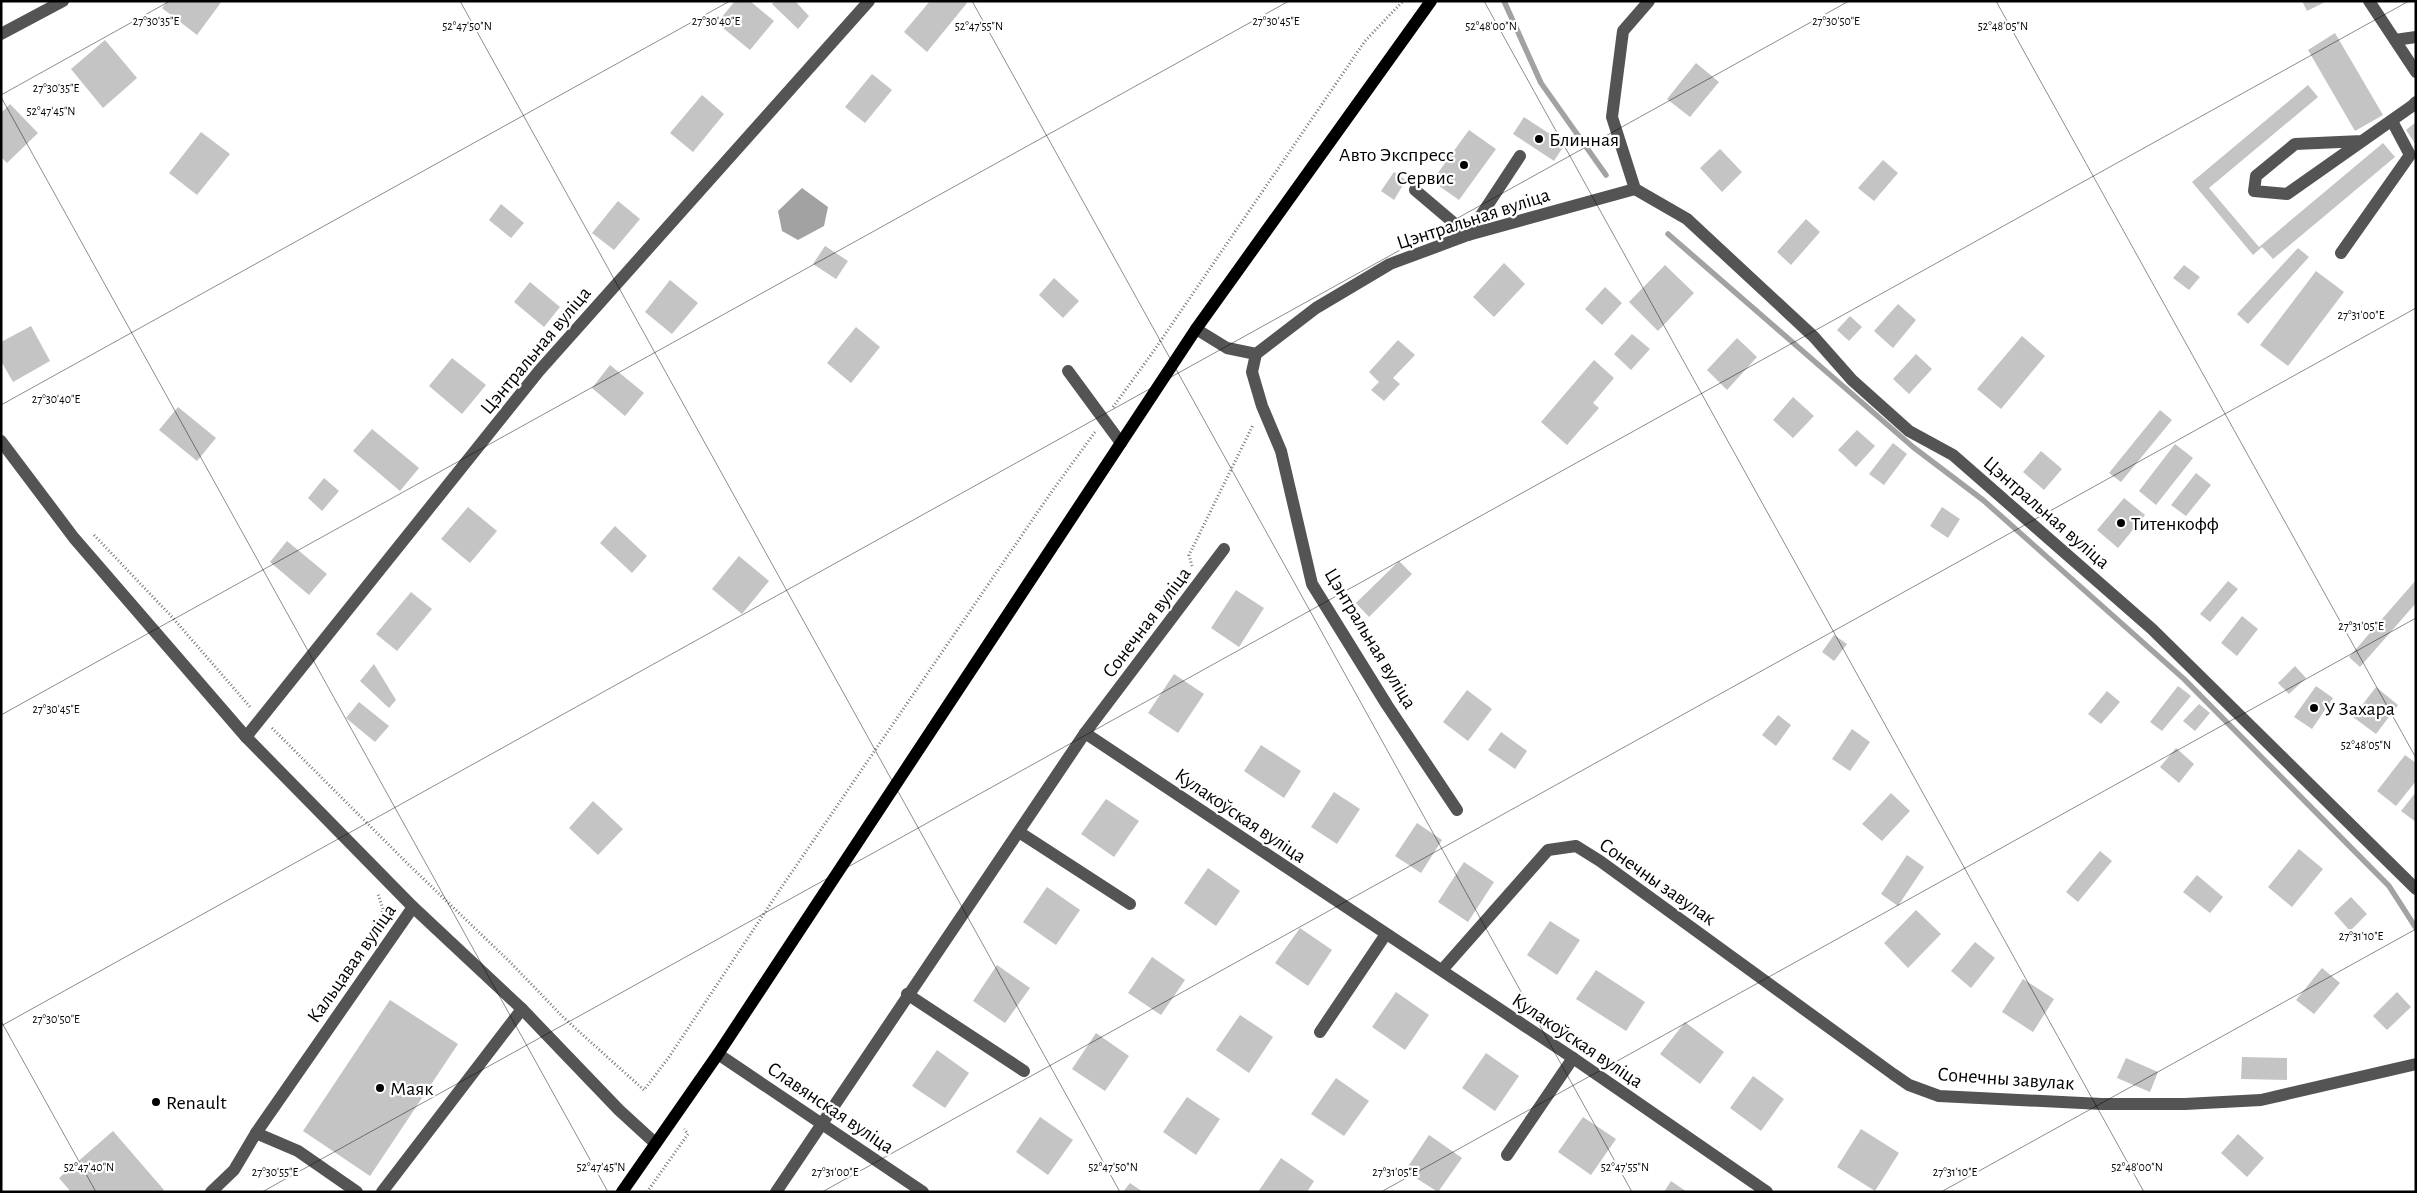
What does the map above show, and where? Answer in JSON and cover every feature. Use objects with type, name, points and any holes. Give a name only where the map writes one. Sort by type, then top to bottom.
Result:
[{"type":"main road","points":[[622,1192],[654,1143],[718,1054],[1196,329],[1431,1]]},
{"type":"street","points":[[1,34],[63,1]]},
{"type":"street","name":"Цэнтральная вуліца","points":[[246,737],[539,371],[869,1]]},
{"type":"street","points":[[1634,189],[1612,117],[1623,31],[1649,1]]},
{"type":"street","points":[[2369,1],[2416,72]]},
{"type":"street","points":[[2395,40],[2416,38]]},
{"type":"street","points":[[2362,141],[2296,144],[2256,176],[2254,191],[2288,194],[2392,121],[2416,102]]},
{"type":"street","points":[[2341,253],[2410,155],[2392,121]]},
{"type":"street","points":[[1415,190],[1468,235],[1520,156]]},
{"type":"street","name":"Цэнтральная вуліца","points":[[1457,810],[1387,705],[1312,584],[1281,451],[1262,406],[1252,372],[1256,354],[1316,308],[1390,264],[1468,235],[1634,189],[1687,219],[1814,337],[1852,380],[1909,431],[1953,455],[2152,629],[2416,889]]},
{"type":"street","points":[[1196,329],[1227,348],[1256,354]]},
{"type":"street","points":[[1068,371],[1121,443]]},
{"type":"street","points":[[1,441],[74,538],[246,737],[413,907]]},
{"type":"street","name":"Сонечная вуліца","points":[[1085,733],[1199,585],[1224,549]]},
{"type":"street","points":[[776,1192],[907,994],[1085,733]]},
{"type":"street","name":"Кулакоўская вуліца","points":[[1085,733],[1573,1058],[1760,1190]]},
{"type":"street","points":[[1019,832],[1130,904]]},
{"type":"street","name":"Сонечны завулак","points":[[1442,970],[1548,850],[1576,846],[1600,861],[1892,1074],[1909,1084],[1939,1096],[2102,1104],[2185,1104],[2262,1100],[2416,1064]]},
{"type":"street","name":"Кальцавая вуліца","points":[[211,1192],[234,1170],[256,1133],[413,907],[522,1009],[619,1110],[654,1143]]},
{"type":"street","points":[[1320,1032],[1386,934]]},
{"type":"street","points":[[907,994],[1024,1071]]},
{"type":"street","points":[[382,1192],[522,1009]]},
{"type":"street","name":"Славянская вуліца","points":[[718,1054],[923,1192]]},
{"type":"street","points":[[1507,1155],[1573,1058]]},
{"type":"street","points":[[256,1133],[298,1151],[357,1192]]},
{"type":"path","points":[[93,534],[172,617],[261,718],[510,962],[564,1018],[644,1090],[669,1057],[781,888],[1050,494],[1153,352],[1365,41],[1403,1]]},
{"type":"path","points":[[1199,585],[1189,555],[1262,406]]},
{"type":"path","points":[[279,770],[296,752]]},
{"type":"path","points":[[374,937],[383,909],[375,887]]},
{"type":"path","points":[[647,1192],[688,1134],[682,1127]]},
{"type":"shaded area","points":[[802,188],[828,207],[824,226],[798,240],[782,231],[778,211]]},
{"type":"building","points":[[168,1],[222,1],[197,35],[162,8]]},
{"type":"building","points":[[735,1],[750,1],[774,21],[750,50],[717,23]]},
{"type":"building","points":[[775,1],[795,1],[809,16],[798,29],[772,4]]},
{"type":"building","points":[[930,1],[965,1],[967,3],[927,52],[904,32]]},
{"type":"building","points":[[2302,1],[2327,1],[2307,11]]},
{"type":"building","points":[[2335,33],[2383,115],[2355,131],[2308,50]]},
{"type":"building","points":[[105,40],[137,78],[103,108],[71,69]]},
{"type":"building","points":[[1696,63],[1719,82],[1690,117],[1667,99]]},
{"type":"building","points":[[872,74],[892,90],[865,123],[845,107]]},
{"type":"building","points":[[2308,85],[2318,97],[2209,188],[2259,247],[2383,143],[2395,157],[2273,259],[2262,247],[2253,255],[2192,182]]},
{"type":"building","points":[[702,95],[724,114],[693,152],[670,133]]},
{"type":"building","points":[[10,104],[38,133],[7,163],[1,157],[1,113]]},
{"type":"building","name":"Блинная","points":[[1524,117],[1565,144],[1554,161],[1513,134]]},
{"type":"building","points":[[2416,122],[2416,145],[2406,130]]},
{"type":"building","name":"Авто Экспресс Сервис","points":[[1469,130],[1496,149],[1459,200],[1432,181]]},
{"type":"building","points":[[201,132],[230,154],[197,195],[169,173]]},
{"type":"building","points":[[1720,149],[1742,172],[1722,192],[1700,168]]},
{"type":"building","points":[[1883,160],[1898,173],[1874,201],[1858,188]]},
{"type":"building","points":[[1394,172],[1406,180],[1394,200],[1381,191]]},
{"type":"building","points":[[618,201],[640,219],[614,250],[592,233]]},
{"type":"building","points":[[501,204],[524,223],[511,238],[489,220]]},
{"type":"building","points":[[1806,219],[1820,232],[1791,265],[1777,252]]},
{"type":"building","points":[[825,246],[848,261],[836,279],[813,264]]},
{"type":"building","points":[[2298,248],[2309,257],[2248,324],[2237,314]]},
{"type":"building","points":[[1504,263],[1525,284],[1494,317],[1473,297]]},
{"type":"building","points":[[1665,265],[1694,293],[1658,331],[1629,302]]},
{"type":"building","points":[[2184,265],[2200,277],[2189,290],[2173,278]]},
{"type":"building","points":[[2316,271],[2344,292],[2288,366],[2260,345]]},
{"type":"building","points":[[1054,278],[1079,301],[1063,318],[1039,295]]},
{"type":"building","points":[[670,280],[698,303],[672,334],[645,312]]},
{"type":"building","points":[[530,282],[560,307],[544,327],[514,302]]},
{"type":"building","points":[[1605,287],[1622,303],[1602,325],[1585,309]]},
{"type":"building","points":[[1898,304],[1916,320],[1893,348],[1874,331]]},
{"type":"building","points":[[1850,316],[1862,327],[1849,341],[1837,330]]},
{"type":"building","points":[[31,326],[50,361],[13,382],[1,361],[1,342]]},
{"type":"building","points":[[856,327],[880,347],[851,383],[827,363]]},
{"type":"building","points":[[1632,334],[1650,349],[1631,370],[1614,354]]},
{"type":"building","points":[[2022,336],[2045,356],[2001,409],[1977,389]]},
{"type":"building","points":[[1737,338],[1757,357],[1727,390],[1707,370]]},
{"type":"building","points":[[1398,340],[1415,355],[1393,378],[1400,384],[1384,401],[1371,390],[1379,382],[1369,372]]},
{"type":"building","points":[[1916,354],[1932,369],[1909,394],[1893,379]]},
{"type":"building","points":[[452,358],[486,385],[462,414],[429,386]]},
{"type":"building","points":[[1594,360],[1614,378],[1593,403],[1599,408],[1567,445],[1541,422]]},
{"type":"building","points":[[610,365],[644,393],[625,416],[592,388]]},
{"type":"building","points":[[1793,397],[1814,416],[1793,438],[1773,420]]},
{"type":"building","points":[[178,407],[216,438],[197,461],[159,430]]},
{"type":"building","points":[[2160,410],[2172,420],[2121,482],[2109,473]]},
{"type":"building","points":[[372,429],[419,468],[400,491],[353,451]]},
{"type":"building","points":[[1857,430],[1875,446],[1856,467],[1838,450]]},
{"type":"building","points":[[1893,443],[1907,454],[1884,485],[1869,474]]},
{"type":"building","points":[[2175,444],[2193,458],[2156,505],[2139,491]]},
{"type":"building","points":[[2041,451],[2062,469],[2044,490],[2023,472]]},
{"type":"building","points":[[2196,473],[2211,485],[2186,516],[2171,505]]},
{"type":"building","points":[[324,478],[339,491],[322,511],[308,498]]},
{"type":"building","name":"Титенкофф","points":[[2124,498],[2145,515],[2118,548],[2097,530]]},
{"type":"building","points":[[468,507],[497,531],[470,563],[441,539]]},
{"type":"building","points":[[1942,507],[1960,519],[1948,538],[1930,526]]},
{"type":"building","points":[[615,526],[647,556],[632,573],[600,543]]},
{"type":"building","points":[[287,541],[327,574],[309,595],[270,562]]},
{"type":"building","points":[[739,556],[769,581],[742,614],[712,589]]},
{"type":"building","points":[[1399,561],[1412,574],[1369,617],[1356,603]]},
{"type":"building","points":[[2416,580],[2416,603],[2360,667],[2349,657]]},
{"type":"building","points":[[2228,581],[2238,589],[2210,622],[2200,614]]},
{"type":"building","points":[[1236,590],[1264,608],[1239,647],[1211,628]]},
{"type":"building","points":[[411,592],[432,609],[397,651],[376,634]]},
{"type":"building","points":[[2242,616],[2258,629],[2237,656],[2221,643]]},
{"type":"building","points":[[1834,635],[1847,644],[1834,661],[1822,652]]},
{"type":"building","points":[[374,664],[396,700],[389,708],[360,681]]},
{"type":"building","points":[[2295,666],[2306,678],[2289,694],[2278,683]]},
{"type":"building","points":[[1174,674],[1204,694],[1178,733],[1148,713]]},
{"type":"building","points":[[2178,686],[2191,696],[2162,731],[2150,722]]},
{"type":"building","name":"У Захара","points":[[2316,686],[2333,698],[2312,729],[2294,717]]},
{"type":"building","points":[[2376,687],[2398,705],[2376,734],[2353,717]]},
{"type":"building","points":[[1467,690],[1492,709],[1468,741],[1443,722]]},
{"type":"building","points":[[2107,691],[2120,702],[2101,724],[2088,714]]},
{"type":"building","points":[[359,702],[389,726],[375,742],[346,718]]},
{"type":"building","points":[[2199,704],[2210,713],[2195,731],[2183,721]]},
{"type":"building","points":[[1778,715],[1791,725],[1776,746],[1762,735]]},
{"type":"building","points":[[1852,729],[1870,742],[1850,771],[1832,759]]},
{"type":"building","points":[[1501,732],[1527,751],[1515,769],[1488,750]]},
{"type":"building","points":[[1261,745],[1301,771],[1284,798],[1244,771]]},
{"type":"building","points":[[2176,748],[2194,764],[2179,783],[2160,767]]},
{"type":"building","points":[[2405,755],[2416,763],[2416,781],[2396,806],[2377,791]]},
{"type":"building","points":[[1334,792],[1360,809],[1337,844],[1311,827]]},
{"type":"building","points":[[2416,792],[2416,822],[2401,811]]},
{"type":"building","points":[[1891,793],[1910,811],[1882,841],[1862,824]]},
{"type":"building","points":[[1106,799],[1139,821],[1114,857],[1081,834]]},
{"type":"building","points":[[593,801],[623,829],[598,855],[569,828]]},
{"type":"building","points":[[1417,823],[1442,840],[1421,873],[1395,856]]},
{"type":"building","points":[[2299,849],[2323,869],[2292,907],[2268,887]]},
{"type":"building","points":[[2100,851],[2112,861],[2078,902],[2066,892]]},
{"type":"building","points":[[1907,855],[1924,867],[1898,906],[1881,894]]},
{"type":"building","points":[[1464,862],[1494,882],[1468,922],[1438,902]]},
{"type":"building","points":[[1208,868],[1240,891],[1216,926],[1184,903]]},
{"type":"building","points":[[2197,875],[2223,897],[2210,913],[2183,892]]},
{"type":"building","points":[[1047,887],[1080,910],[1056,945],[1023,922]]},
{"type":"building","points":[[2351,897],[2367,914],[2350,931],[2334,913]]},
{"type":"building","points":[[1916,910],[1941,934],[1908,968],[1884,943]]},
{"type":"building","points":[[1550,921],[1580,940],[1557,975],[1527,955]]},
{"type":"building","points":[[1300,928],[1332,950],[1308,986],[1275,963]]},
{"type":"building","points":[[1975,942],[1995,958],[1971,988],[1951,971]]},
{"type":"building","points":[[1152,957],[1185,980],[1161,1015],[1128,993]]},
{"type":"building","points":[[997,965],[1030,988],[1005,1023],[973,1001]]},
{"type":"building","points":[[2322,968],[2340,983],[2314,1014],[2296,1000]]},
{"type":"building","points":[[1596,970],[1645,1002],[1626,1031],[1576,999]]},
{"type":"building","points":[[2023,979],[2054,999],[2033,1032],[2002,1012]]},
{"type":"building","points":[[1396,992],[1429,1015],[1405,1050],[1372,1027]]},
{"type":"building","points":[[2397,992],[2411,1007],[2387,1030],[2373,1016]]},
{"type":"building","name":"Маяк","points":[[390,1000],[458,1044],[370,1176],[303,1131]]},
{"type":"building","points":[[1240,1015],[1273,1037],[1249,1073],[1216,1050]]},
{"type":"building","points":[[1685,1022],[1724,1052],[1700,1084],[1660,1054]]},
{"type":"building","points":[[1096,1033],[1129,1056],[1105,1091],[1072,1069]]},
{"type":"building","points":[[937,1050],[969,1073],[945,1108],[912,1086]]},
{"type":"building","points":[[1486,1053],[1519,1076],[1495,1111],[1462,1088]]},
{"type":"building","points":[[2242,1057],[2287,1058],[2287,1080],[2241,1079]]},
{"type":"building","points":[[2126,1058],[2158,1072],[2150,1092],[2117,1078]]},
{"type":"building","points":[[1753,1076],[1784,1099],[1761,1131],[1730,1108]]},
{"type":"building","points":[[1336,1078],[1369,1101],[1344,1136],[1311,1114]]},
{"type":"building","points":[[1187,1097],[1220,1119],[1196,1155],[1163,1132]]},
{"type":"building","points":[[1040,1117],[1073,1140],[1048,1175],[1016,1152]]},
{"type":"building","points":[[1583,1117],[1616,1139],[1591,1175],[1558,1152]]},
{"type":"building","points":[[1861,1129],[1899,1153],[1875,1191],[1837,1167]]},
{"type":"building","points":[[113,1131],[164,1190],[161,1192],[71,1192],[59,1178]]},
{"type":"building","points":[[2238,1134],[2264,1158],[2247,1177],[2221,1153]]},
{"type":"building","points":[[1429,1135],[1462,1158],[1438,1192],[1405,1171]]},
{"type":"building","points":[[1281,1158],[1314,1181],[1307,1192],[1258,1192]]},
{"type":"building","points":[[1671,1181],[1687,1192],[1664,1192]]},
{"type":"building","points":[[1130,1183],[1143,1192],[1123,1192]]},
{"type":"waterway","points":[[1504,1],[1541,83],[1606,175]]},
{"type":"waterway","points":[[1668,234],[1913,447],[1983,500],[2184,679],[2389,886],[2416,928]]},
{"type":"place","name":"Блинная","points":[[1539,139]]},
{"type":"place","name":"Авто Экспресс Сервис","points":[[1464,165]]},
{"type":"place","name":"Титенкофф","points":[[2121,523]]},
{"type":"place","name":"У Захара","points":[[2314,708]]},
{"type":"place","name":"Маяк","points":[[380,1088]]},
{"type":"place","name":"Renault","points":[[156,1102]]}]
